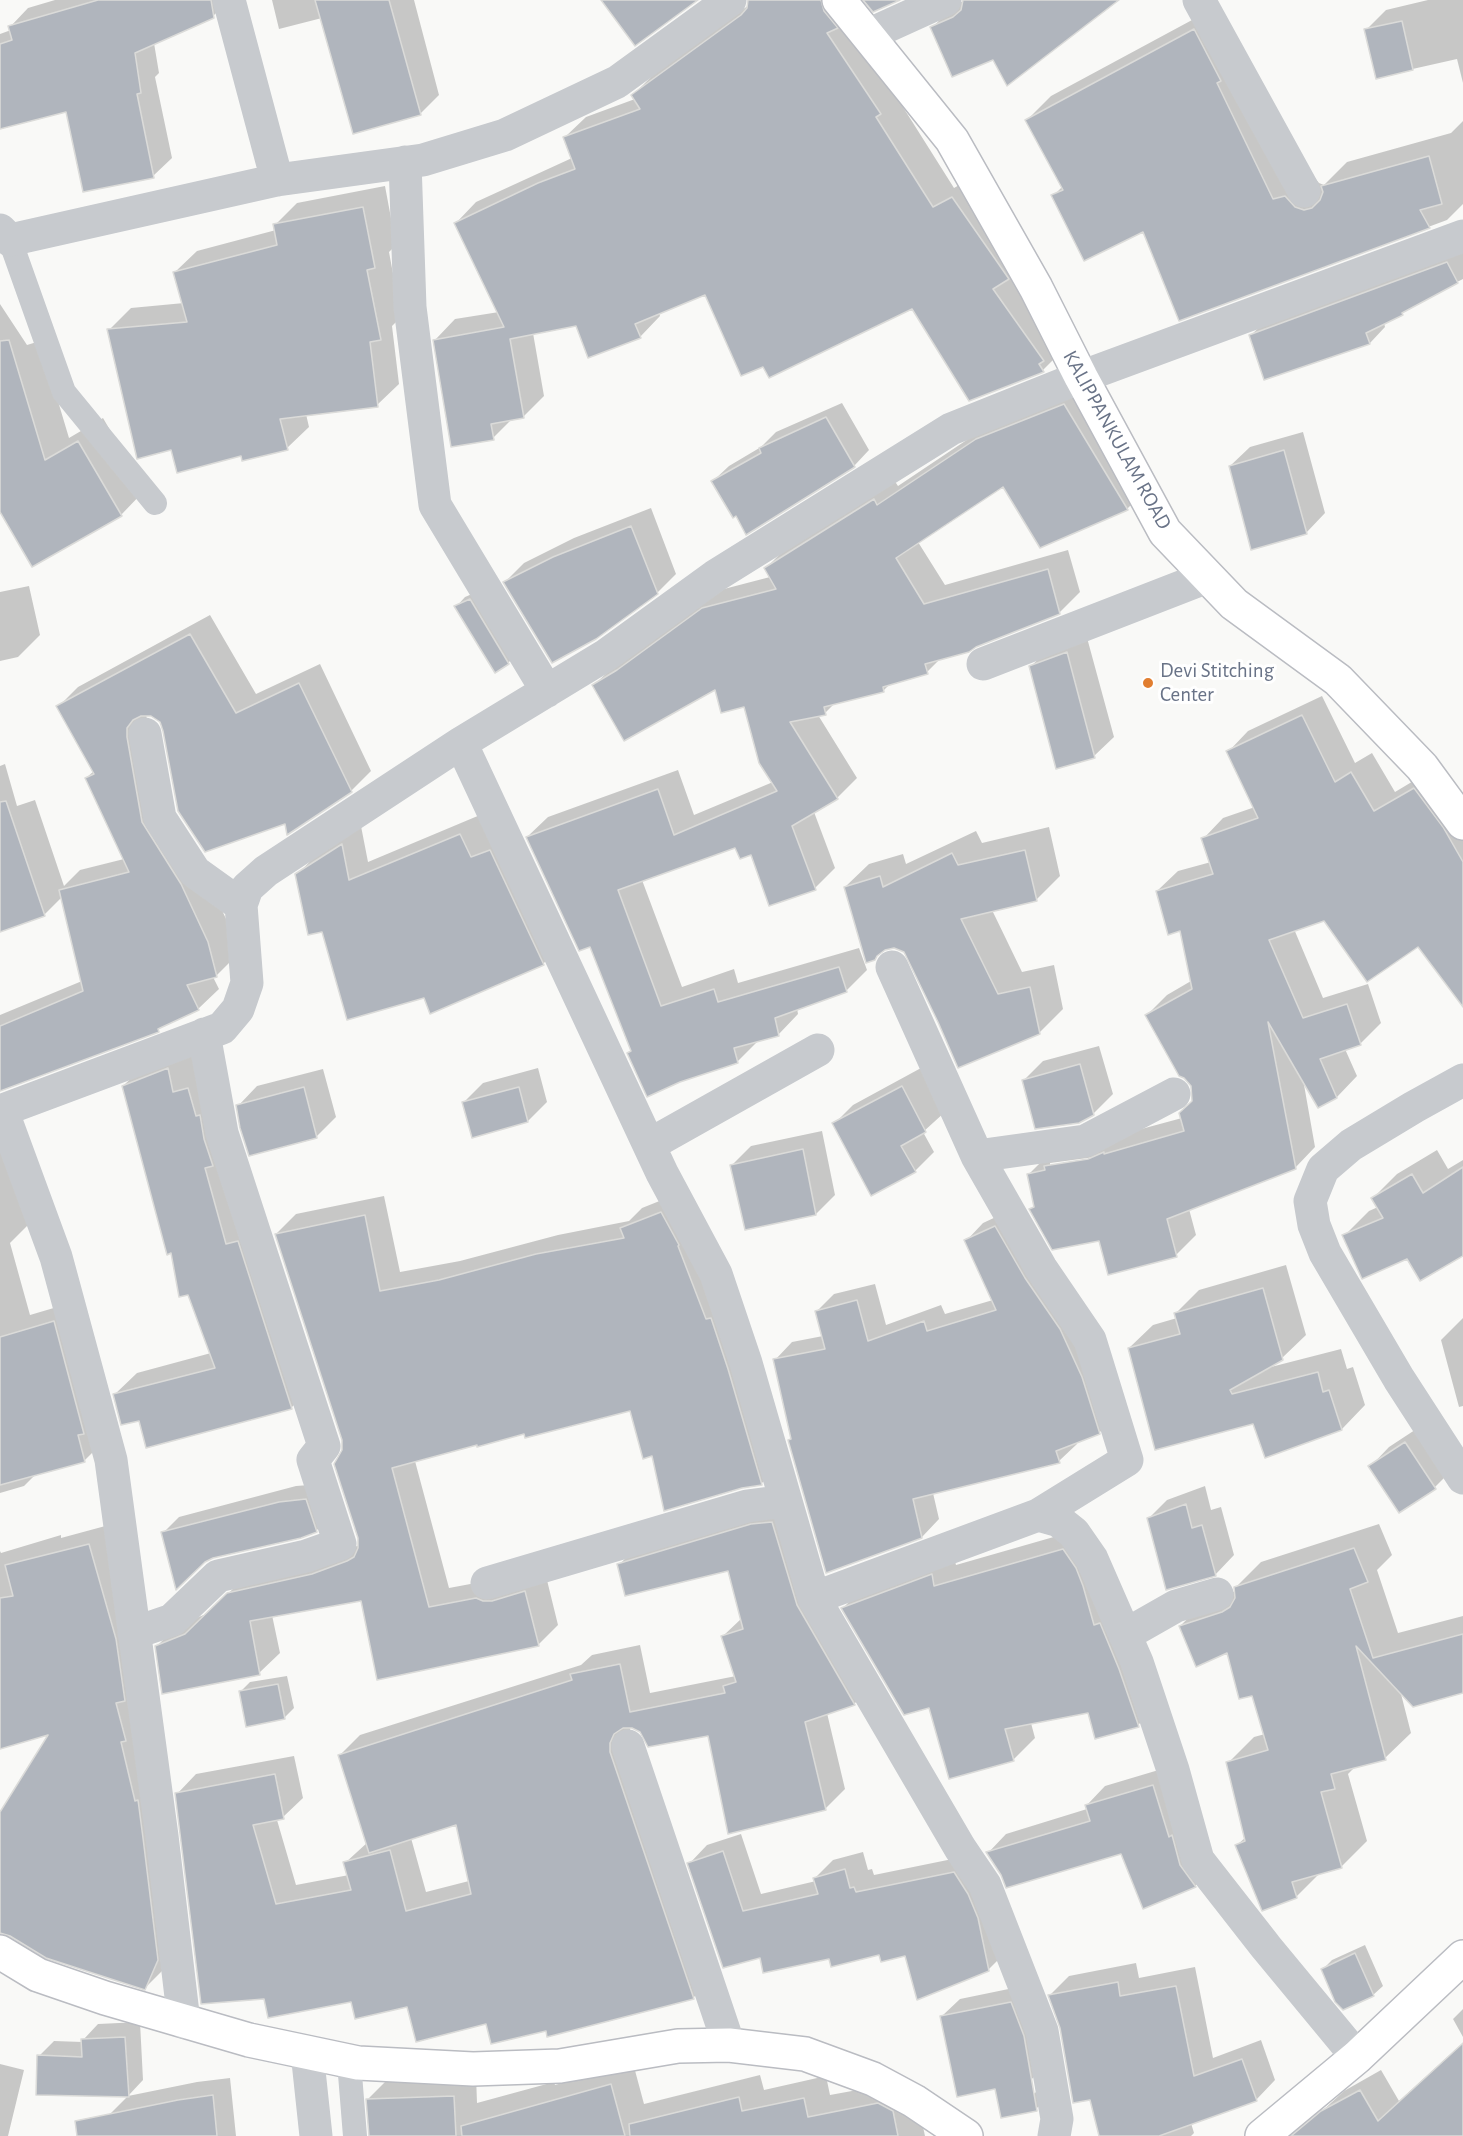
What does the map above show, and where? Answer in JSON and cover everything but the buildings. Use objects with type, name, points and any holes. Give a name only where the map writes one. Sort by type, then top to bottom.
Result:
[{"type":"street","points":[[229,0],[277,180]]},
{"type":"street","points":[[5,235],[277,180],[423,160],[505,135],[617,82],[730,0]]},
{"type":"street","name":"KALIPPANKULAM ROAD","points":[[839,0],[952,140],[1036,288],[1081,377],[1165,532],[1234,604],[1338,680],[1422,767],[1463,823]]},
{"type":"street","points":[[868,35],[945,0]]},
{"type":"street","points":[[1199,0],[1304,191]]},
{"type":"street","points":[[405,162],[410,308],[435,506],[547,691]]},
{"type":"street","points":[[184,2022],[162,1836],[111,1460],[56,1257],[1,1110],[222,1028],[238,1009],[247,983],[241,905],[247,888],[266,871],[461,743],[606,655],[715,576],[951,429],[1081,377],[1463,236]]},
{"type":"street","points":[[982,664],[1207,577]]},
{"type":"street","points":[[145,734],[160,818],[195,872],[241,905]]},
{"type":"street","points":[[461,743],[649,1145],[716,1274],[746,1363],[814,1599],[960,1848],[985,1885],[1042,2031],[1057,2119],[1054,2136]]},
{"type":"street","points":[[814,1599],[1038,1515],[1127,1460],[1090,1340],[1041,1268],[977,1156],[892,967]]},
{"type":"street","points":[[134,1633],[172,1620],[218,1576],[306,1556],[339,1544],[313,1460],[324,1446],[222,1133],[204,1034]]},
{"type":"street","points":[[649,1145],[818,1050]]},
{"type":"street","points":[[1463,1080],[1351,1145],[1323,1169],[1310,1201],[1314,1225],[1325,1253],[1399,1379],[1463,1478]]},
{"type":"street","points":[[977,1156],[1085,1141],[1174,1094]]},
{"type":"street","points":[[487,1583],[747,1506],[786,1501]]},
{"type":"street","points":[[1038,1515],[1059,1521],[1074,1533],[1092,1559],[1137,1662],[1173,1770],[1198,1860],[1266,1947],[1357,2056]]},
{"type":"street","points":[[1125,1635],[1176,1606],[1217,1594]]},
{"type":"street","points":[[628,1746],[729,2045]]},
{"type":"street","points":[[0,1952],[38,1975],[184,2022],[249,2040],[350,2062],[472,2069],[560,2066],[678,2046],[729,2045],[805,2054],[873,2079],[914,2101],[966,2136]]},
{"type":"street","points":[[1262,2136],[1357,2056],[1463,1957]]},
{"type":"street","points":[[307,2052],[316,2136]]},
{"type":"lane","points":[[5,235],[64,392],[155,503]]},
{"type":"lane","points":[[350,2062],[355,2136]]},
{"type":"place","name":"Devi Stitching Center","points":[[1148,683]]}]
